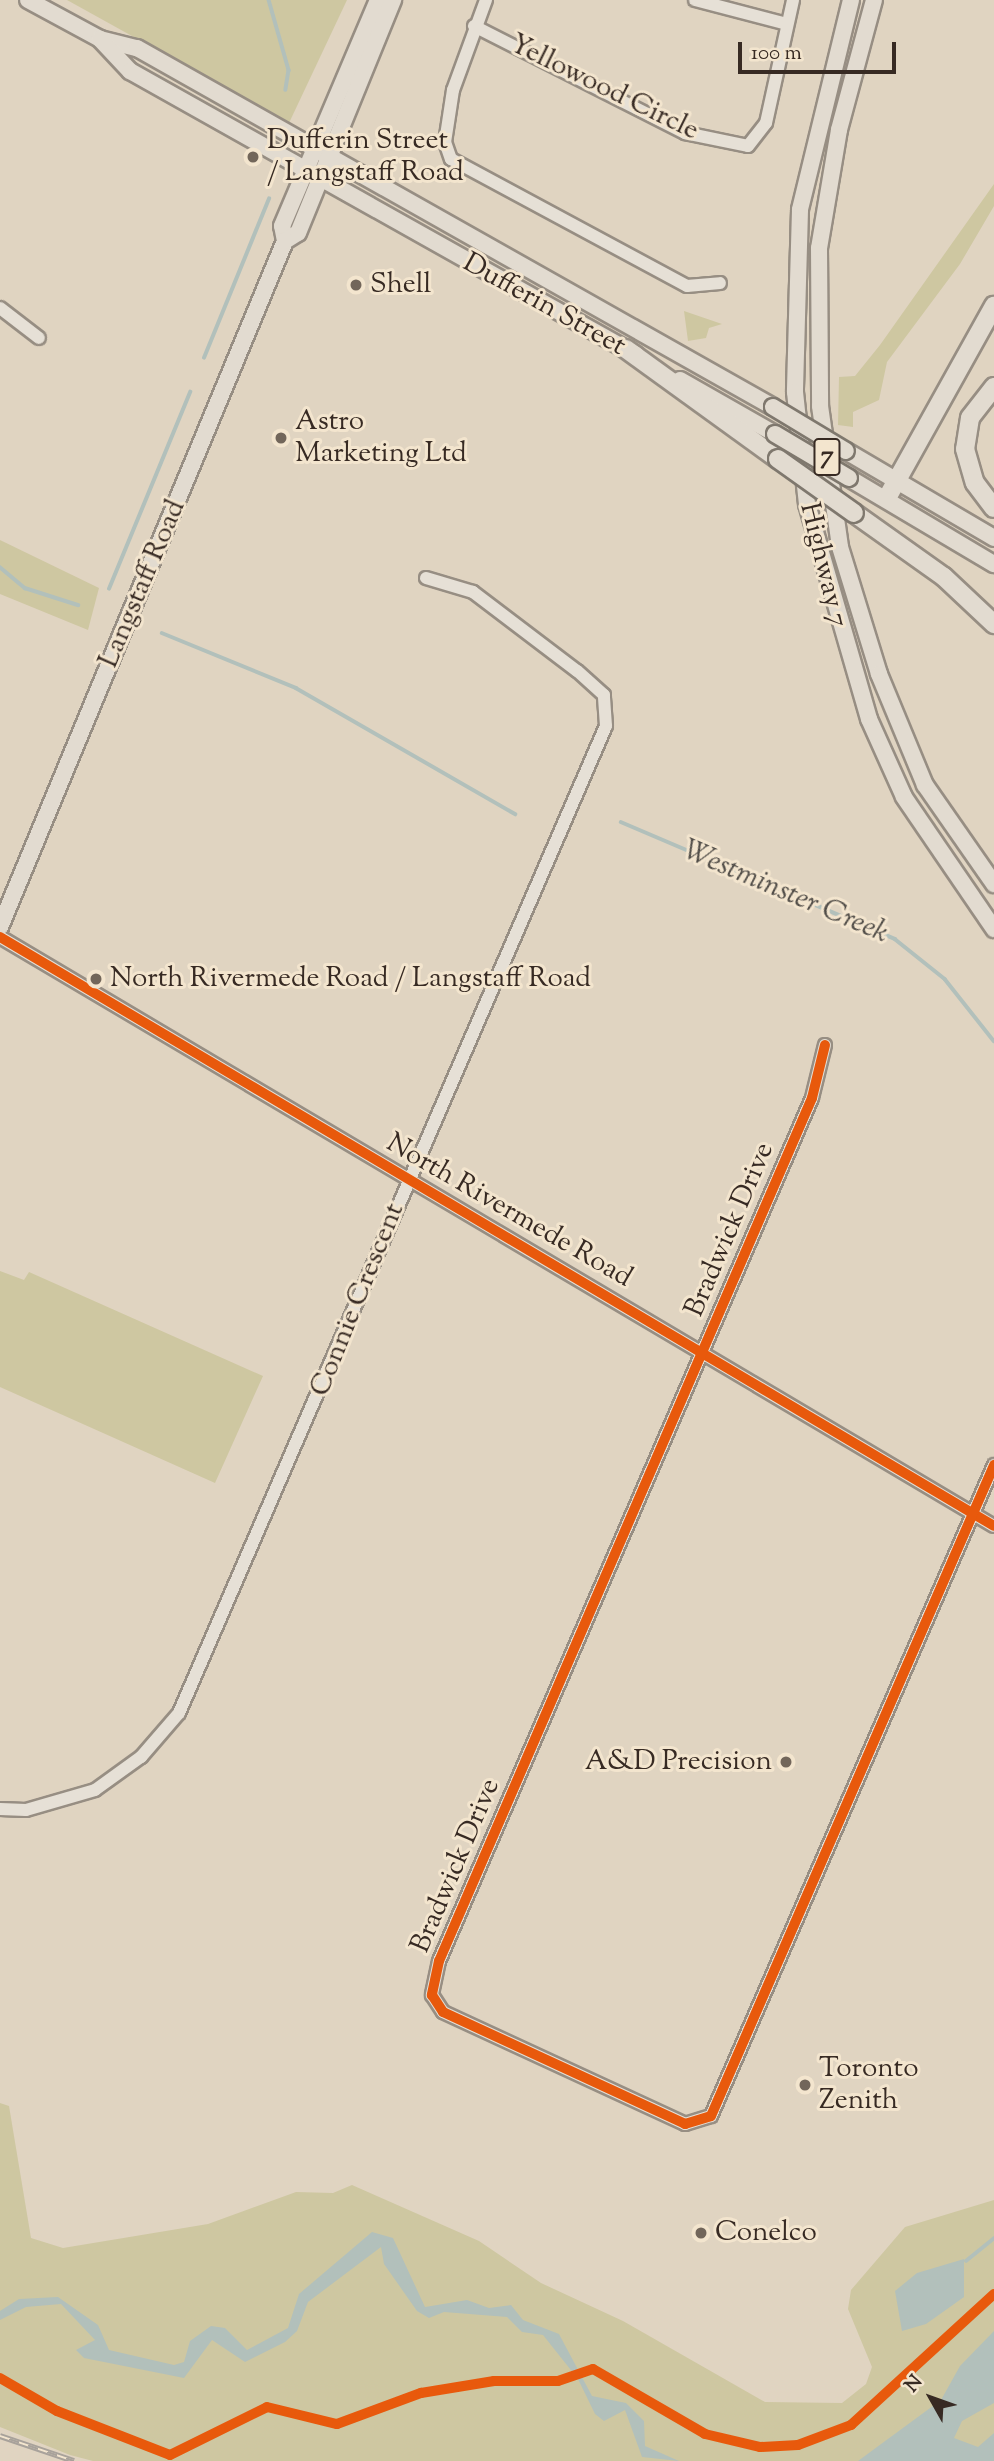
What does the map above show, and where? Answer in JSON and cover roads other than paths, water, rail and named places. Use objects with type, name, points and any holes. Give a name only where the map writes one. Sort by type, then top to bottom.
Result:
[{"type":"highway","points":[[887,498],[994,306]]},
{"type":"highway","points":[[626,349],[944,577],[994,624]]},
{"type":"highway","points":[[994,387],[970,418],[965,449],[975,483],[994,509]]},
{"type":"main road","name":"Dufferin Street","points":[[29,0],[100,39],[137,48],[322,151],[773,407],[994,538]]},
{"type":"main road","name":"Langstaff Road","points":[[285,241],[298,233],[319,178],[322,151],[378,0]]},
{"type":"main road","name":"Langstaff Road","points":[[0,927],[285,241],[282,226],[304,170],[322,151],[393,0]]},
{"type":"main road","name":"Highway 7","points":[[851,0],[800,210],[795,392],[807,504],[848,663],[874,730],[904,797],[994,929]]},
{"type":"main road","name":"Highway 7","points":[[874,0],[839,130],[819,248],[820,406],[840,547],[879,674],[925,785],[994,884]]},
{"type":"main road","name":"Dufferin Street","points":[[100,39],[130,71],[775,434],[887,498],[994,564]]},
{"type":"street","name":"Yellowood Circle","points":[[486,0],[474,26],[448,115],[451,159],[687,286],[720,283]]},
{"type":"street","points":[[695,0],[787,24]]},
{"type":"street","name":"Yellowood Circle","points":[[474,26],[685,133],[748,146],[766,123],[793,0]]},
{"type":"street","points":[[0,307],[39,338]]},
{"type":"street","name":"Connie Crescent","points":[[0,1809],[26,1810],[95,1790],[141,1757],[179,1713],[408,1178],[604,732],[608,707],[585,679],[473,592],[426,578]]},
{"type":"street","name":"North Rivermede Road","points":[[0,937],[703,1351],[994,1526]]},
{"type":"street","name":"Bradwick Drive","points":[[825,1045],[812,1098],[439,1961],[432,1994],[443,2012],[685,2124],[711,2116],[994,1465]]},
{"type":"waterway","points":[[269,0],[289,70],[286,90]]},
{"type":"waterway","points":[[204,358],[269,199]]},
{"type":"waterway","points":[[109,589],[190,392]]},
{"type":"waterway","name":"Westminster Creek","points":[[0,567],[25,588],[78,605]]},
{"type":"waterway","name":"Westminster Creek","points":[[162,633],[296,688],[515,814]]},
{"type":"waterway","name":"Westminster Creek","points":[[621,822],[895,939],[945,979],[994,1041]]},
{"type":"waterway","points":[[966,2261],[994,2238]]},
{"type":"railway","points":[[0,2436],[74,2461]]},
{"type":"place","name":"Dufferin Street / Langstaff Road","points":[[253,157]]},
{"type":"place","name":"Shell","points":[[356,285]]},
{"type":"place","name":"Astro Marketing Ltd","points":[[281,438]]},
{"type":"place","name":"North Rivermede Road / Langstaff Road","points":[[96,979]]},
{"type":"place","name":"A&D Precision","points":[[786,1762]]},
{"type":"place","name":"Toronto Zenith","points":[[805,2085]]},
{"type":"place","name":"Conelco","points":[[701,2233]]}]
